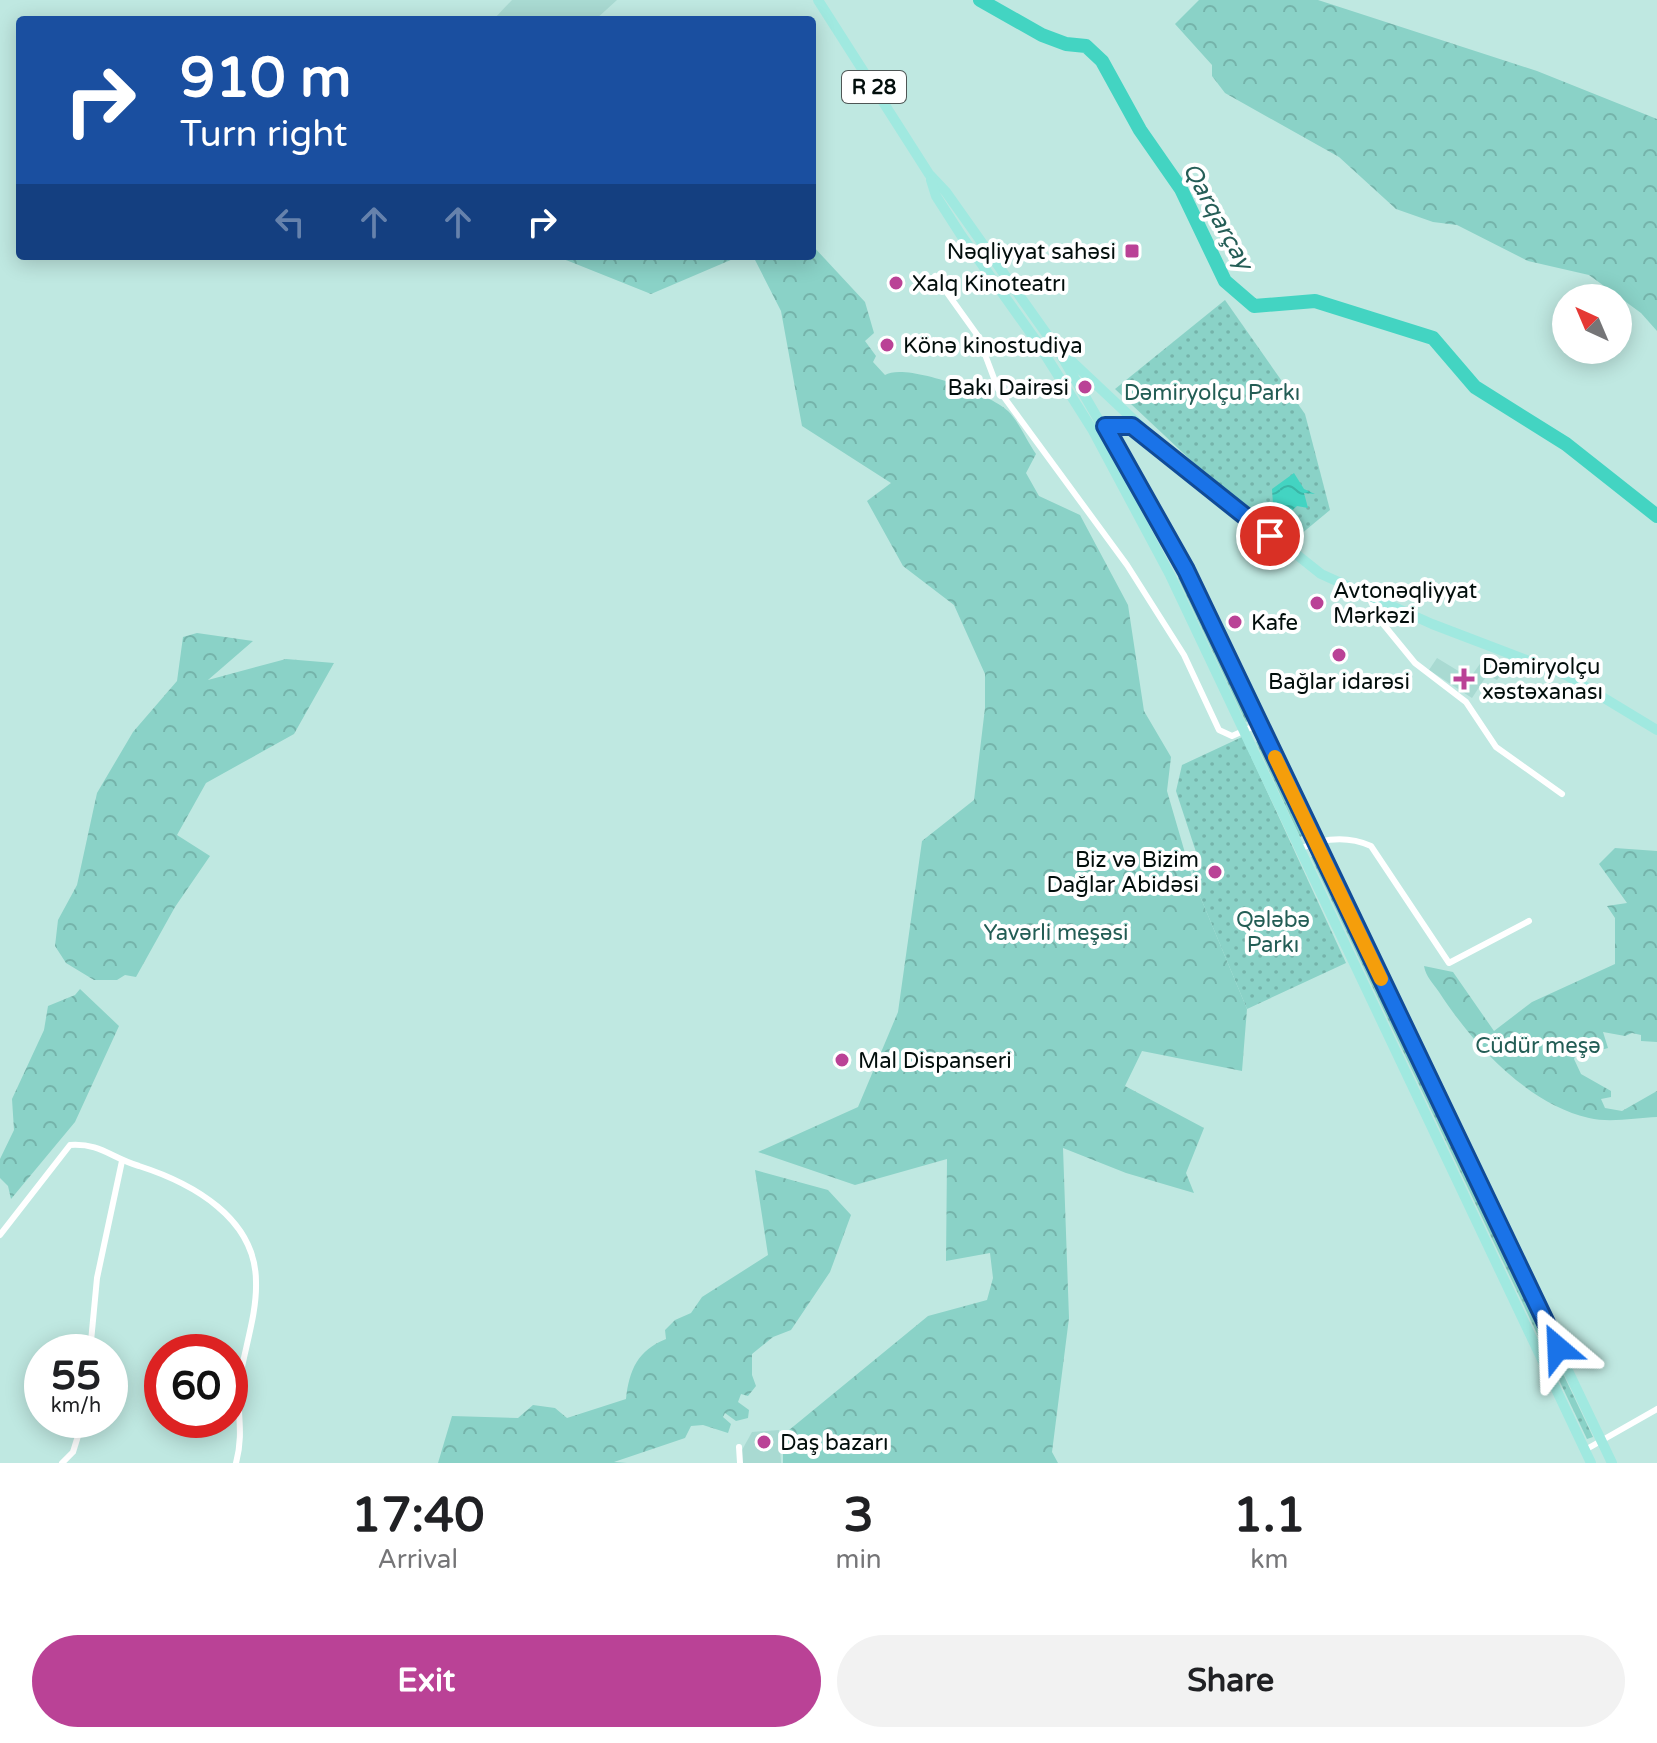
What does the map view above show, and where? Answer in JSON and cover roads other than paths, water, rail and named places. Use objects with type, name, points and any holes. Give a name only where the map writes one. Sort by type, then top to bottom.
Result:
[{"type":"main road","name":"R 28","points":[[818,0],[929,174],[946,192],[1058,350],[1088,399]]},
{"type":"main road","name":"R 28","points":[[929,174],[936,196],[1079,408]]},
{"type":"main road","points":[[1058,350],[1168,452]]},
{"type":"main road","points":[[1106,393],[1095,393],[1079,408],[1170,575],[1591,1463]]},
{"type":"main road","points":[[1088,399],[1186,570],[1612,1463]]},
{"type":"main road","points":[[1092,429],[1132,426],[1307,564],[1339,584],[1566,675],[1657,730]]},
{"type":"street","points":[[935,276],[978,336],[998,389],[1127,565],[1184,655],[1219,730],[1232,736],[1259,724]]},
{"type":"street","points":[[1369,597],[1379,619],[1415,663],[1466,702],[1496,747],[1562,794]]},
{"type":"street","points":[[1300,849],[1315,842],[1349,840],[1371,846],[1449,963],[1529,921]]},
{"type":"street","points":[[0,1235],[70,1145],[97,1146],[122,1161],[175,1177],[197,1191],[238,1227],[252,1246],[257,1283],[238,1391],[243,1423],[236,1463]]},
{"type":"street","points":[[92,1334],[97,1278],[122,1161]]},
{"type":"street","points":[[1585,1450],[1657,1409]]},
{"type":"street","points":[[62,1463],[73,1452],[77,1438]]},
{"type":"street","points":[[739,1447],[740,1463]]},
{"type":"water","points":[[1294,473],[1304,489],[1315,494],[1304,493],[1308,508],[1297,506],[1286,516],[1273,505],[1272,489]]},
{"type":"waterway","name":"Qarqarçay","points":[[980,0],[1042,35],[1066,44],[1086,46],[1102,61],[1140,130],[1181,189],[1225,281],[1254,306],[1315,301],[1433,338],[1475,387],[1566,444],[1657,516]]},
{"type":"place","name":"Nəqliyyat sahəsi","points":[[1132,251]]},
{"type":"place","name":"Xalq Kinoteatrı","points":[[896,283]]},
{"type":"place","name":"Könə kinostudiya","points":[[887,345]]},
{"type":"place","name":"Bakı Dairəsi","points":[[1085,387]]},
{"type":"place","name":"Avtonəqliyyat Mərkəzi","points":[[1317,603]]},
{"type":"place","name":"Kafe","points":[[1235,622]]},
{"type":"place","name":"Bağlar idarəsi","points":[[1339,655]]},
{"type":"place","name":"Dəmiryolçu xəstəxanası","points":[[1464,679]]},
{"type":"place","name":"Biz və Bizim Dağlar Abidəsi","points":[[1215,872]]},
{"type":"place","name":"Mal Dispanseri","points":[[842,1060]]},
{"type":"place","name":"Daş bazarı","points":[[764,1442]]},
{"type":"park label","name":"Dəmiryolçu Parkı","points":[[1212,392]]},
{"type":"park label","name":"Yavərli meşəsi","points":[[1056,932]]},
{"type":"park label","name":"Qələbə Parkı","points":[[1273,932]]},
{"type":"park label","name":"Cüdür meşə","points":[[1538,1045]]}]
